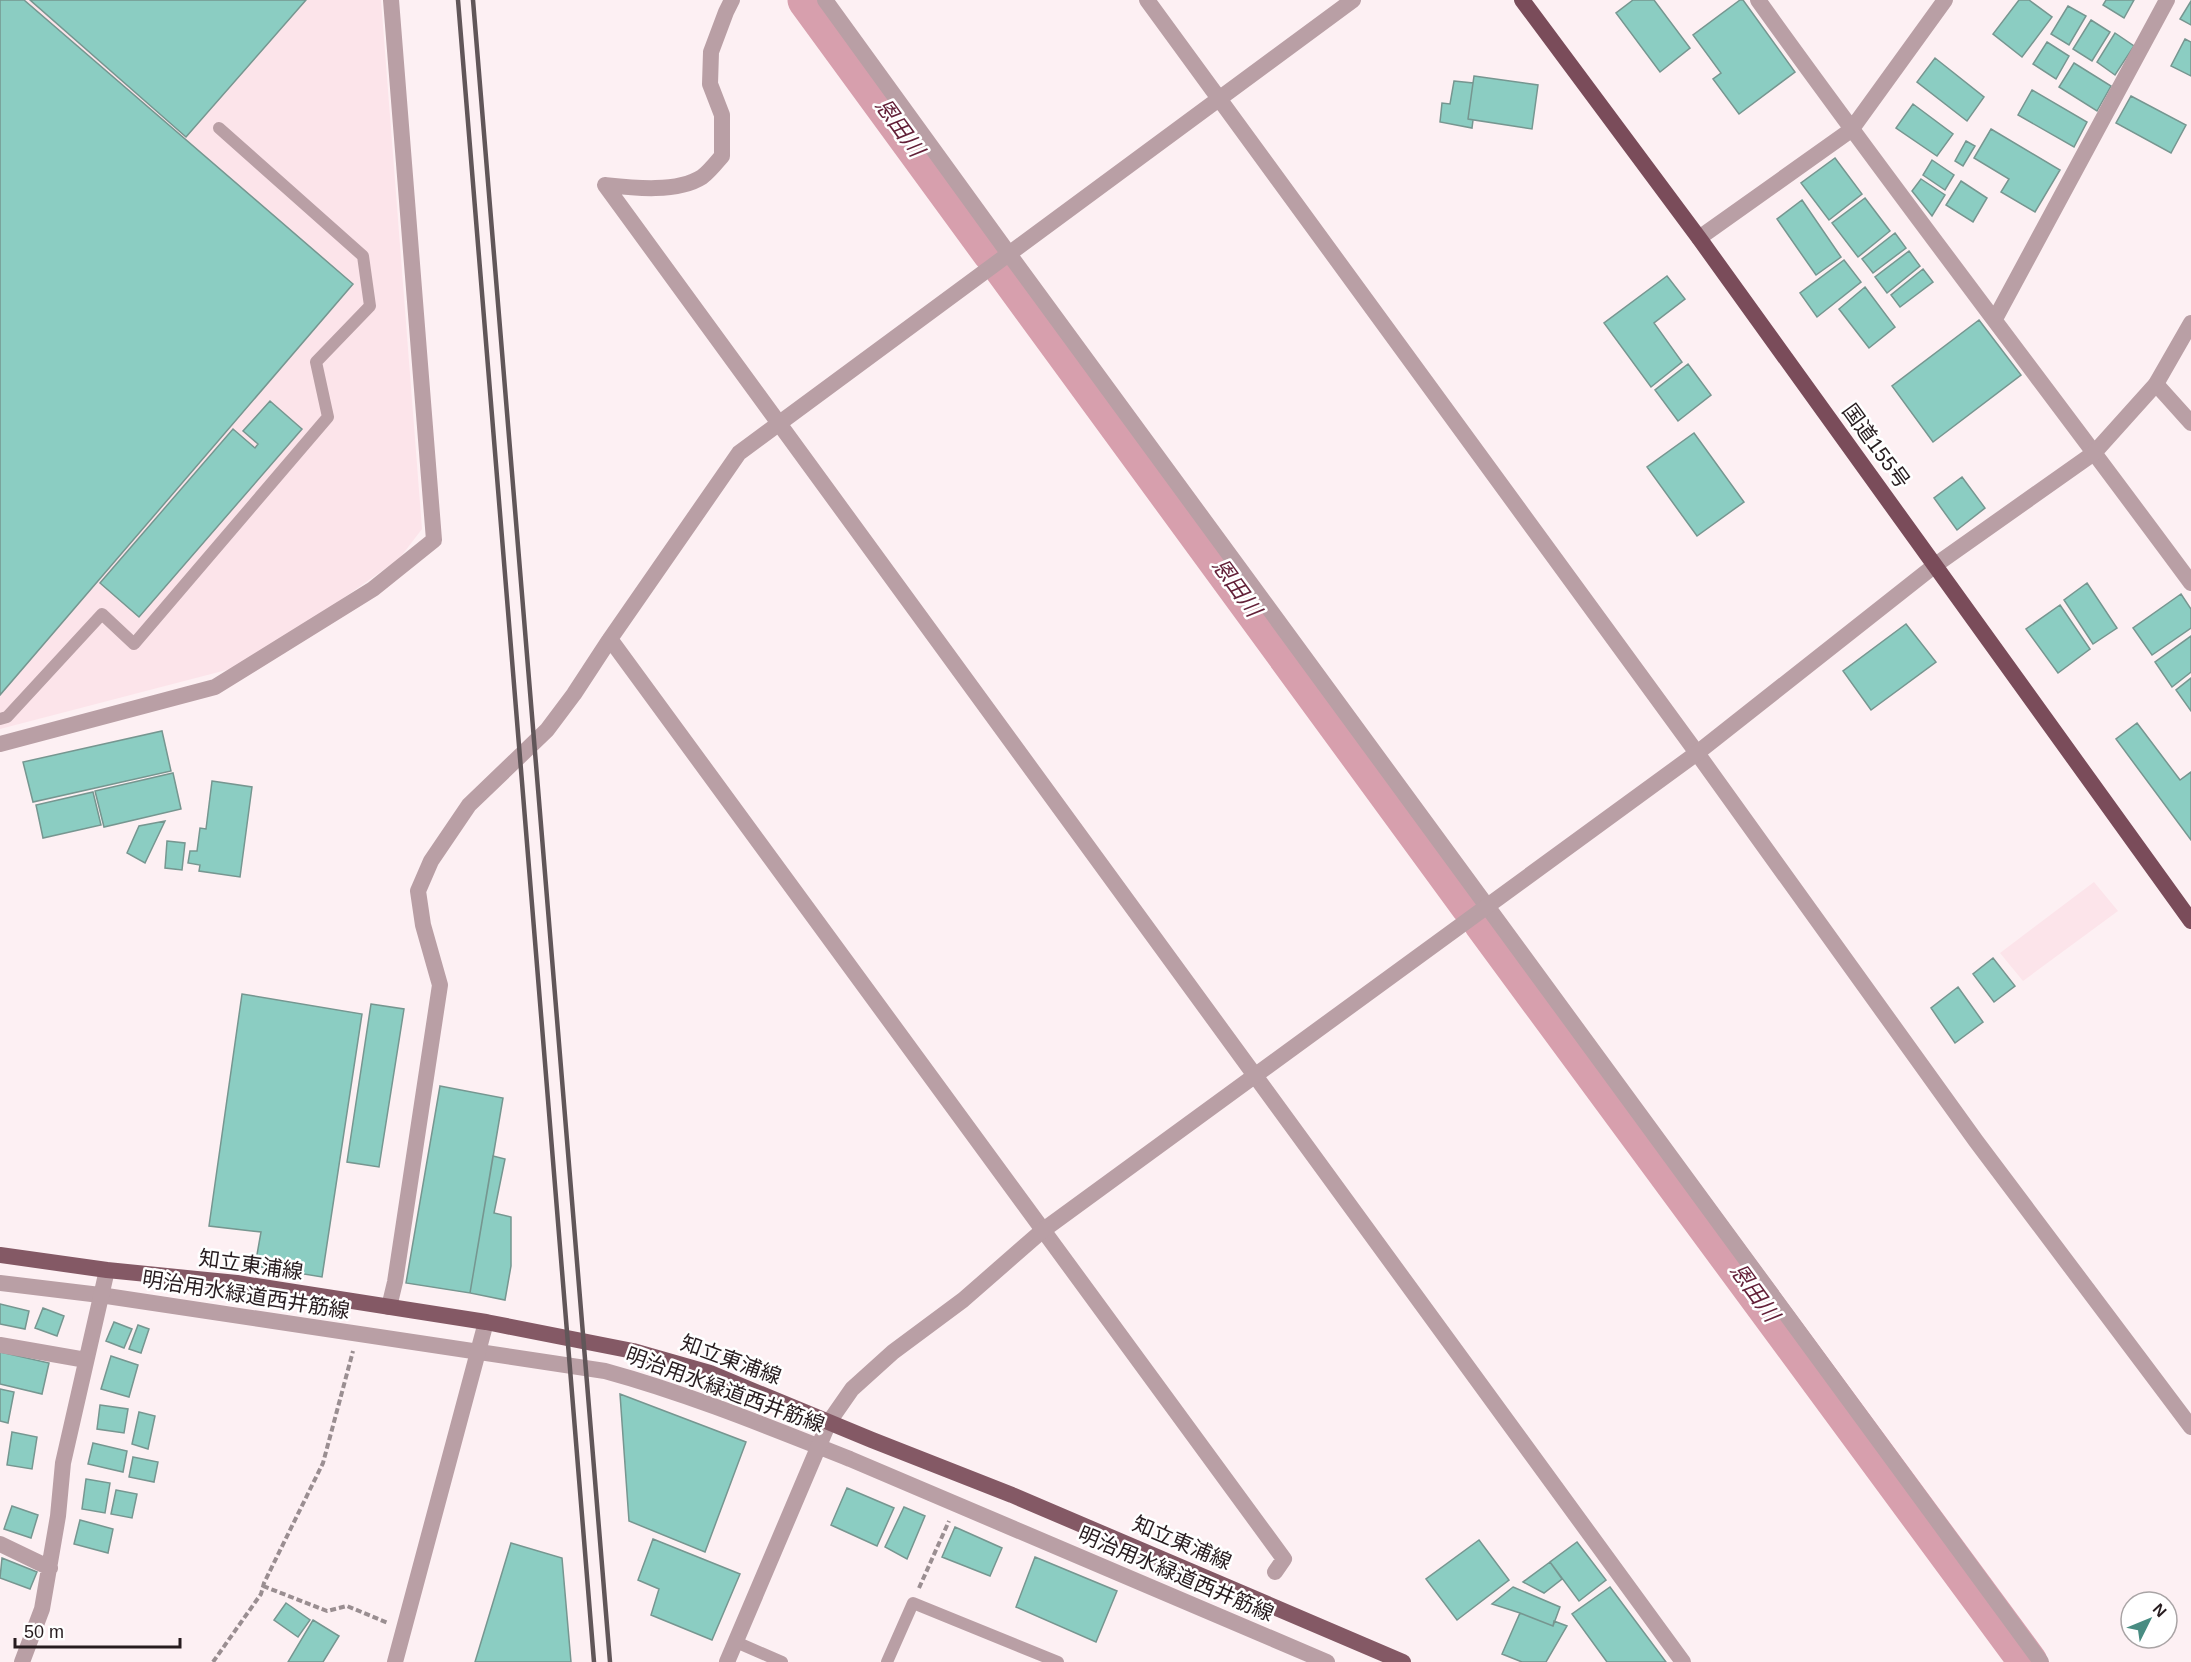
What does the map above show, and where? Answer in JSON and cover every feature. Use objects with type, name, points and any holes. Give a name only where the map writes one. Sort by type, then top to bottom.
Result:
[{"type":"highway","name":"国道155号","points":[[1522,0],[1699,238],[2191,921]]},
{"type":"main road","name":"知立東浦線","points":[[0,1255],[107,1270],[237,1283],[486,1322],[633,1351],[710,1373],[1012,1494],[1403,1662]]},
{"type":"street","points":[[0,744],[215,687],[373,590],[434,540],[391,0]]},
{"type":"street","points":[[732,0],[711,52],[710,84],[722,115],[722,156],[703,177],[681,185],[641,189],[605,185],[1257,1075],[1683,1662]]},
{"type":"street","points":[[825,0],[2041,1662]]},
{"type":"street","points":[[1147,0],[1697,753],[1976,1141],[2191,1427]]},
{"type":"street","points":[[389,1308],[395,1282],[440,985],[423,925],[418,891],[431,861],[469,805],[547,730],[740,453],[1353,0]]},
{"type":"street","points":[[1758,0],[1851,130],[2191,583]]},
{"type":"street","points":[[1699,238],[1851,130],[1946,0]]},
{"type":"street","points":[[1995,319],[2167,0]]},
{"type":"street","points":[[727,1662],[829,1422],[852,1389],[893,1352],[963,1300],[1042,1231],[1697,753],[1934,566],[2094,453],[2156,384],[2191,324]]},
{"type":"street","points":[[2156,384],[2191,423]]},
{"type":"street","points":[[610,639],[1284,1559],[1275,1572]]},
{"type":"street","points":[[22,1662],[42,1609],[58,1516],[63,1463],[107,1270]]},
{"type":"street","name":"明治用水緑道西井筋線","points":[[0,1283],[100,1295],[605,1371],[785,1432],[1327,1662]]},
{"type":"street","points":[[395,1662],[486,1322]]},
{"type":"street","points":[[0,1345],[86,1360]]},
{"type":"street","points":[[0,1544],[50,1568]]},
{"type":"lane","points":[[0,719],[7,717],[102,614],[134,644],[328,417],[316,362],[370,306],[363,256],[219,128]]},
{"type":"lane","points":[[887,1662],[913,1603],[1058,1662]]},
{"type":"lane","points":[[736,1642],[782,1662]]},
{"type":"path","points":[[213,1662],[261,1594],[323,1463],[357,1334]]},
{"type":"path","points":[[913,1603],[956,1504]]},
{"type":"path","points":[[263,1586],[327,1611],[347,1606],[393,1624]]},
{"type":"shaded area","points":[[0,0],[381,0],[422,529],[399,559],[305,625],[238,667],[0,729]]},
{"type":"shaded area","points":[[2094,882],[2118,911],[2023,981],[2000,953]]},
{"type":"building","points":[[0,0],[24,0],[353,284],[0,695]]},
{"type":"building","points":[[30,0],[306,0],[186,137]]},
{"type":"building","points":[[1633,0],[1654,0],[1690,48],[1660,72],[1616,13]]},
{"type":"building","points":[[1743,0],[1795,72],[1739,114],[1713,79],[1721,73],[1693,35]]},
{"type":"building","points":[[2019,0],[2029,0],[2052,17],[2022,57],[1993,34]]},
{"type":"building","points":[[2106,0],[2134,0],[2124,18],[2103,5]]},
{"type":"building","points":[[2191,1],[2191,25],[2180,19]]},
{"type":"building","points":[[2068,6],[2086,16],[2069,45],[2051,34]]},
{"type":"building","points":[[2091,20],[2110,32],[2092,61],[2073,49]]},
{"type":"building","points":[[2115,33],[2134,46],[2115,75],[2097,62]]},
{"type":"building","points":[[2185,39],[2191,42],[2191,76],[2171,66]]},
{"type":"building","points":[[2047,42],[2069,56],[2056,79],[2033,64]]},
{"type":"building","points":[[1935,58],[1984,97],[1967,121],[1917,82]]},
{"type":"building","points":[[2074,63],[2111,86],[2097,111],[2059,87]]},
{"type":"building","points":[[1474,76],[1538,85],[1532,129],[1468,119]]},
{"type":"building","points":[[1454,81],[1473,83],[1468,119],[1473,120],[1472,128],[1440,122],[1442,103],[1450,104]]},
{"type":"building","points":[[2032,90],[2087,122],[2074,147],[2018,115]]},
{"type":"building","points":[[2131,96],[2186,125],[2171,153],[2116,123]]},
{"type":"building","points":[[1913,104],[1953,134],[1937,156],[1896,128]]},
{"type":"building","points":[[1991,129],[2060,170],[2035,212],[2001,192],[2009,179],[1974,158]]},
{"type":"building","points":[[1966,141],[1975,146],[1963,166],[1955,161]]},
{"type":"building","points":[[1835,158],[1862,194],[1829,220],[1801,183]]},
{"type":"building","points":[[1932,160],[1954,175],[1945,190],[1923,175]]},
{"type":"building","points":[[1921,179],[1945,195],[1932,216],[1912,191]]},
{"type":"building","points":[[1961,181],[1987,198],[1973,222],[1946,205]]},
{"type":"building","points":[[1865,198],[1890,231],[1858,257],[1832,223]]},
{"type":"building","points":[[1802,200],[1841,257],[1816,275],[1777,219]]},
{"type":"building","points":[[1895,233],[1906,248],[1873,273],[1862,259]]},
{"type":"building","points":[[1909,251],[1920,266],[1887,293],[1875,277]]},
{"type":"building","points":[[1844,260],[1861,282],[1817,317],[1800,293]]},
{"type":"building","points":[[1923,269],[1933,282],[1900,307],[1891,295]]},
{"type":"building","points":[[1667,276],[1685,299],[1654,323],[1682,362],[1651,387],[1604,323]]},
{"type":"building","points":[[1865,287],[1895,327],[1869,348],[1839,309]]},
{"type":"building","points":[[1979,320],[2021,375],[1933,442],[1892,386]]},
{"type":"building","points":[[1688,364],[1711,395],[1678,421],[1655,390]]},
{"type":"building","points":[[270,401],[302,429],[139,617],[100,583],[233,429],[255,448],[258,444],[243,431]]},
{"type":"building","points":[[1694,433],[1744,502],[1697,536],[1647,467]]},
{"type":"building","points":[[1962,477],[1985,508],[1957,530],[1934,498]]},
{"type":"building","points":[[2087,583],[2117,628],[2093,644],[2064,600]]},
{"type":"building","points":[[2181,594],[2191,609],[2191,628],[2152,655],[2133,628]]},
{"type":"building","points":[[2060,605],[2090,649],[2058,673],[2026,629]]},
{"type":"building","points":[[1906,624],[1936,662],[1871,710],[1843,671]]},
{"type":"building","points":[[2191,636],[2191,672],[2172,687],[2155,662]]},
{"type":"building","points":[[2191,678],[2191,711],[2176,690]]},
{"type":"building","points":[[2137,723],[2180,780],[2191,772],[2191,840],[2116,739]]},
{"type":"building","points":[[162,731],[171,771],[33,802],[23,762]]},
{"type":"building","points":[[173,773],[181,809],[104,827],[95,791]]},
{"type":"building","points":[[212,781],[252,787],[240,877],[199,871],[200,865],[188,863],[190,851],[197,851],[200,828],[206,829]]},
{"type":"building","points":[[93,792],[101,825],[43,838],[36,805]]},
{"type":"building","points":[[165,821],[145,863],[127,853],[139,826]]},
{"type":"building","points":[[167,841],[185,843],[182,870],[165,868]]},
{"type":"building","points":[[1993,958],[2015,986],[1994,1002],[1973,974]]},
{"type":"building","points":[[1958,987],[1983,1022],[1955,1043],[1931,1008]]},
{"type":"building","points":[[242,994],[362,1014],[322,1277],[255,1266],[261,1232],[209,1226]]},
{"type":"building","points":[[371,1004],[404,1009],[379,1167],[347,1162]]},
{"type":"building","points":[[440,1086],[503,1098],[470,1293],[406,1283]]},
{"type":"building","points":[[493,1156],[505,1159],[494,1213],[511,1217],[511,1266],[505,1300],[470,1293]]},
{"type":"building","points":[[0,1304],[29,1311],[25,1329],[0,1324]]},
{"type":"building","points":[[43,1308],[64,1316],[57,1336],[35,1328]]},
{"type":"building","points":[[114,1322],[132,1329],[124,1348],[106,1341]]},
{"type":"building","points":[[138,1325],[149,1329],[141,1353],[129,1349]]},
{"type":"building","points":[[0,1352],[49,1363],[42,1394],[0,1384]]},
{"type":"building","points":[[111,1356],[138,1365],[129,1397],[101,1389]]},
{"type":"building","points":[[0,1389],[14,1392],[8,1423],[0,1421]]},
{"type":"building","points":[[620,1394],[746,1442],[705,1552],[629,1521]]},
{"type":"building","points":[[100,1405],[128,1409],[124,1433],[97,1429]]},
{"type":"building","points":[[139,1412],[155,1416],[148,1449],[132,1444]]},
{"type":"building","points":[[12,1432],[37,1437],[32,1469],[7,1465]]},
{"type":"building","points":[[93,1443],[127,1451],[123,1472],[88,1464]]},
{"type":"building","points":[[133,1457],[158,1462],[154,1482],[129,1477]]},
{"type":"building","points":[[86,1479],[110,1483],[105,1513],[82,1509]]},
{"type":"building","points":[[847,1488],[894,1508],[877,1546],[831,1525]]},
{"type":"building","points":[[116,1490],[137,1494],[132,1518],[111,1514]]},
{"type":"building","points":[[12,1506],[38,1515],[31,1538],[4,1529]]},
{"type":"building","points":[[904,1507],[925,1516],[907,1559],[885,1547]]},
{"type":"building","points":[[80,1520],[113,1529],[108,1553],[74,1544]]},
{"type":"building","points":[[955,1527],[1002,1548],[990,1576],[942,1557]]},
{"type":"building","points":[[653,1539],[740,1574],[712,1640],[651,1615],[659,1589],[638,1580]]},
{"type":"building","points":[[1479,1540],[1509,1580],[1457,1620],[1426,1579]]},
{"type":"building","points":[[1577,1542],[1606,1580],[1579,1601],[1550,1562]]},
{"type":"building","points":[[511,1543],[562,1558],[571,1662],[475,1662]]},
{"type":"building","points":[[1035,1557],[1117,1591],[1096,1642],[1016,1607]]},
{"type":"building","points":[[2,1558],[37,1572],[30,1589],[0,1578]]},
{"type":"building","points":[[1550,1562],[1562,1579],[1544,1593],[1523,1582]]},
{"type":"building","points":[[1513,1587],[1560,1607],[1553,1626],[1492,1604]]},
{"type":"building","points":[[1610,1587],[1666,1662],[1607,1662],[1572,1614]]},
{"type":"building","points":[[286,1603],[310,1620],[298,1637],[274,1620]]},
{"type":"building","points":[[1520,1613],[1553,1626],[1554,1621],[1567,1626],[1546,1662],[1522,1662],[1502,1654]]},
{"type":"building","points":[[313,1620],[339,1636],[323,1662],[288,1662]]},
{"type":"waterway","name":"恩田川","points":[[807,0],[992,253]]},
{"type":"waterway","name":"恩田川","points":[[1004,269],[1470,906]]},
{"type":"waterway","name":"恩田川","points":[[1483,923],[2028,1662]]},
{"type":"railway","points":[[458,0],[594,1662]]},
{"type":"railway","points":[[473,0],[610,1662]]}]
